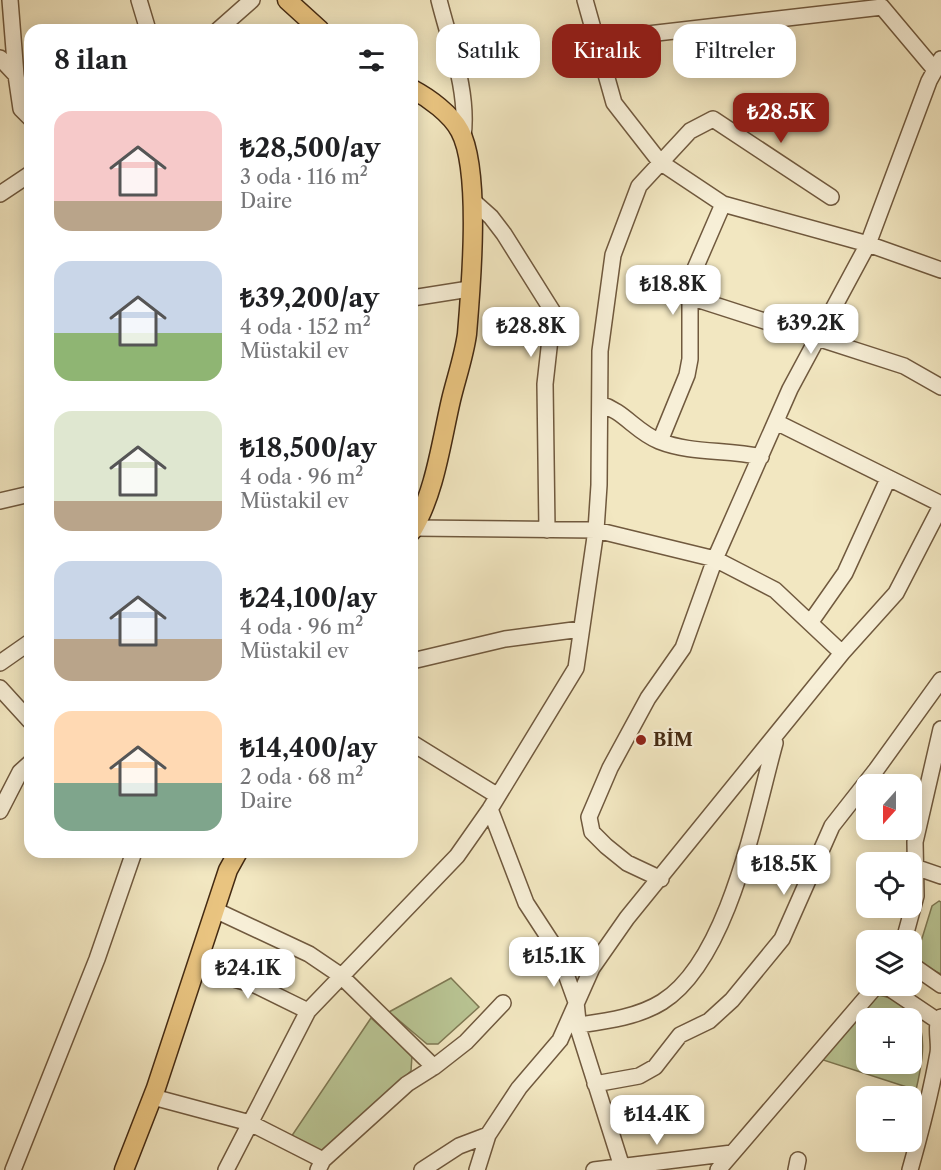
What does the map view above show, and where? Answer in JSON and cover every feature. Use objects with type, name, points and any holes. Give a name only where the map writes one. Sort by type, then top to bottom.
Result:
[{"type":"main road","points":[[287,0],[313,24]]},
{"type":"main road","points":[[418,93],[436,105],[460,129],[471,161],[472,200],[466,336],[436,467],[418,522]]},
{"type":"main road","points":[[124,1170],[153,1097],[228,870],[235,858]]},
{"type":"street","points":[[10,0],[16,75],[21,109],[24,112]]},
{"type":"street","points":[[139,0],[146,24]]},
{"type":"street","points":[[225,24],[252,0]]},
{"type":"street","points":[[439,0],[463,97],[465,121],[463,137]]},
{"type":"street","points":[[585,0],[592,24]]},
{"type":"street","points":[[661,32],[882,7],[938,64],[868,244],[790,388],[715,559],[683,648],[648,698],[610,768],[590,817],[592,832],[606,846],[627,863],[661,879]]},
{"type":"street","points":[[0,58],[16,75]]},
{"type":"street","points":[[607,78],[614,103],[660,162],[723,204],[868,244],[941,270]]},
{"type":"street","points":[[226,1170],[308,1011],[340,975],[457,856],[494,802],[576,668],[596,530],[600,351],[613,255],[639,186],[690,131],[713,118],[831,196]]},
{"type":"street","points":[[0,194],[24,178]]},
{"type":"street","points":[[472,200],[491,217],[504,234],[553,312],[545,384],[547,530]]},
{"type":"street","points":[[660,441],[687,375],[690,360],[690,297],[694,271],[723,204]]},
{"type":"street","points":[[418,297],[469,289]]},
{"type":"street","points":[[690,297],[904,366],[941,387]]},
{"type":"street","points":[[600,404],[624,415],[648,436],[686,450],[761,457]]},
{"type":"street","points":[[477,1170],[488,1135],[519,1088],[560,1040],[592,968],[627,918],[661,879],[842,653],[896,593],[941,505],[776,422]]},
{"type":"street","points":[[810,623],[844,573],[888,479]]},
{"type":"street","points":[[0,501],[24,495]]},
{"type":"street","points":[[418,530],[596,530],[715,559],[775,590],[842,653]]},
{"type":"street","points":[[418,660],[505,639],[580,629]]},
{"type":"street","points":[[0,663],[24,646]]},
{"type":"street","points":[[595,1084],[639,1076],[655,1067],[680,1035],[709,1021],[732,1000],[782,939],[832,826],[941,680]]},
{"type":"street","points":[[0,688],[24,714]]},
{"type":"street","points":[[915,852],[915,842],[941,729]]},
{"type":"street","points":[[579,1025],[621,1019],[663,1002],[699,966],[738,882],[776,736]]},
{"type":"street","points":[[418,747],[494,802],[526,903],[558,952],[576,1002],[579,1031],[622,1167]]},
{"type":"street","points":[[0,812],[24,768]]},
{"type":"street","points":[[13,1170],[97,959],[132,858]]},
{"type":"street","points":[[922,869],[941,876]]},
{"type":"street","points":[[215,910],[309,954],[340,975],[434,1067]]},
{"type":"street","points":[[196,968],[255,985],[308,1011]]},
{"type":"street","points":[[922,972],[941,985]]},
{"type":"street","points":[[594,1170],[726,1164],[868,996]]},
{"type":"street","points":[[902,996],[940,1019],[940,1048],[930,1101],[910,1170]]},
{"type":"street","points":[[153,1097],[250,1123],[321,1165],[407,1084],[434,1067],[466,1042],[502,1003]]},
{"type":"street","points":[[930,1101],[941,1090]]},
{"type":"street","points":[[422,1170],[459,1146],[488,1135]]},
{"type":"green space","points":[[941,902],[941,974],[922,964],[922,938],[932,906]]},
{"type":"green space","points":[[451,978],[479,1007],[438,1044],[427,1044],[389,1012]]},
{"type":"green space","points":[[876,996],[895,1000],[908,1008],[865,1008]]},
{"type":"green space","points":[[371,1018],[412,1055],[411,1071],[325,1151],[317,1152],[291,1137]]},
{"type":"green space","points":[[856,1019],[856,1071],[820,1059]]},
{"type":"green space","points":[[866,1074],[919,1074],[917,1086],[904,1086]]},
{"type":"place","name":"BİM","points":[[641,740]]}]
